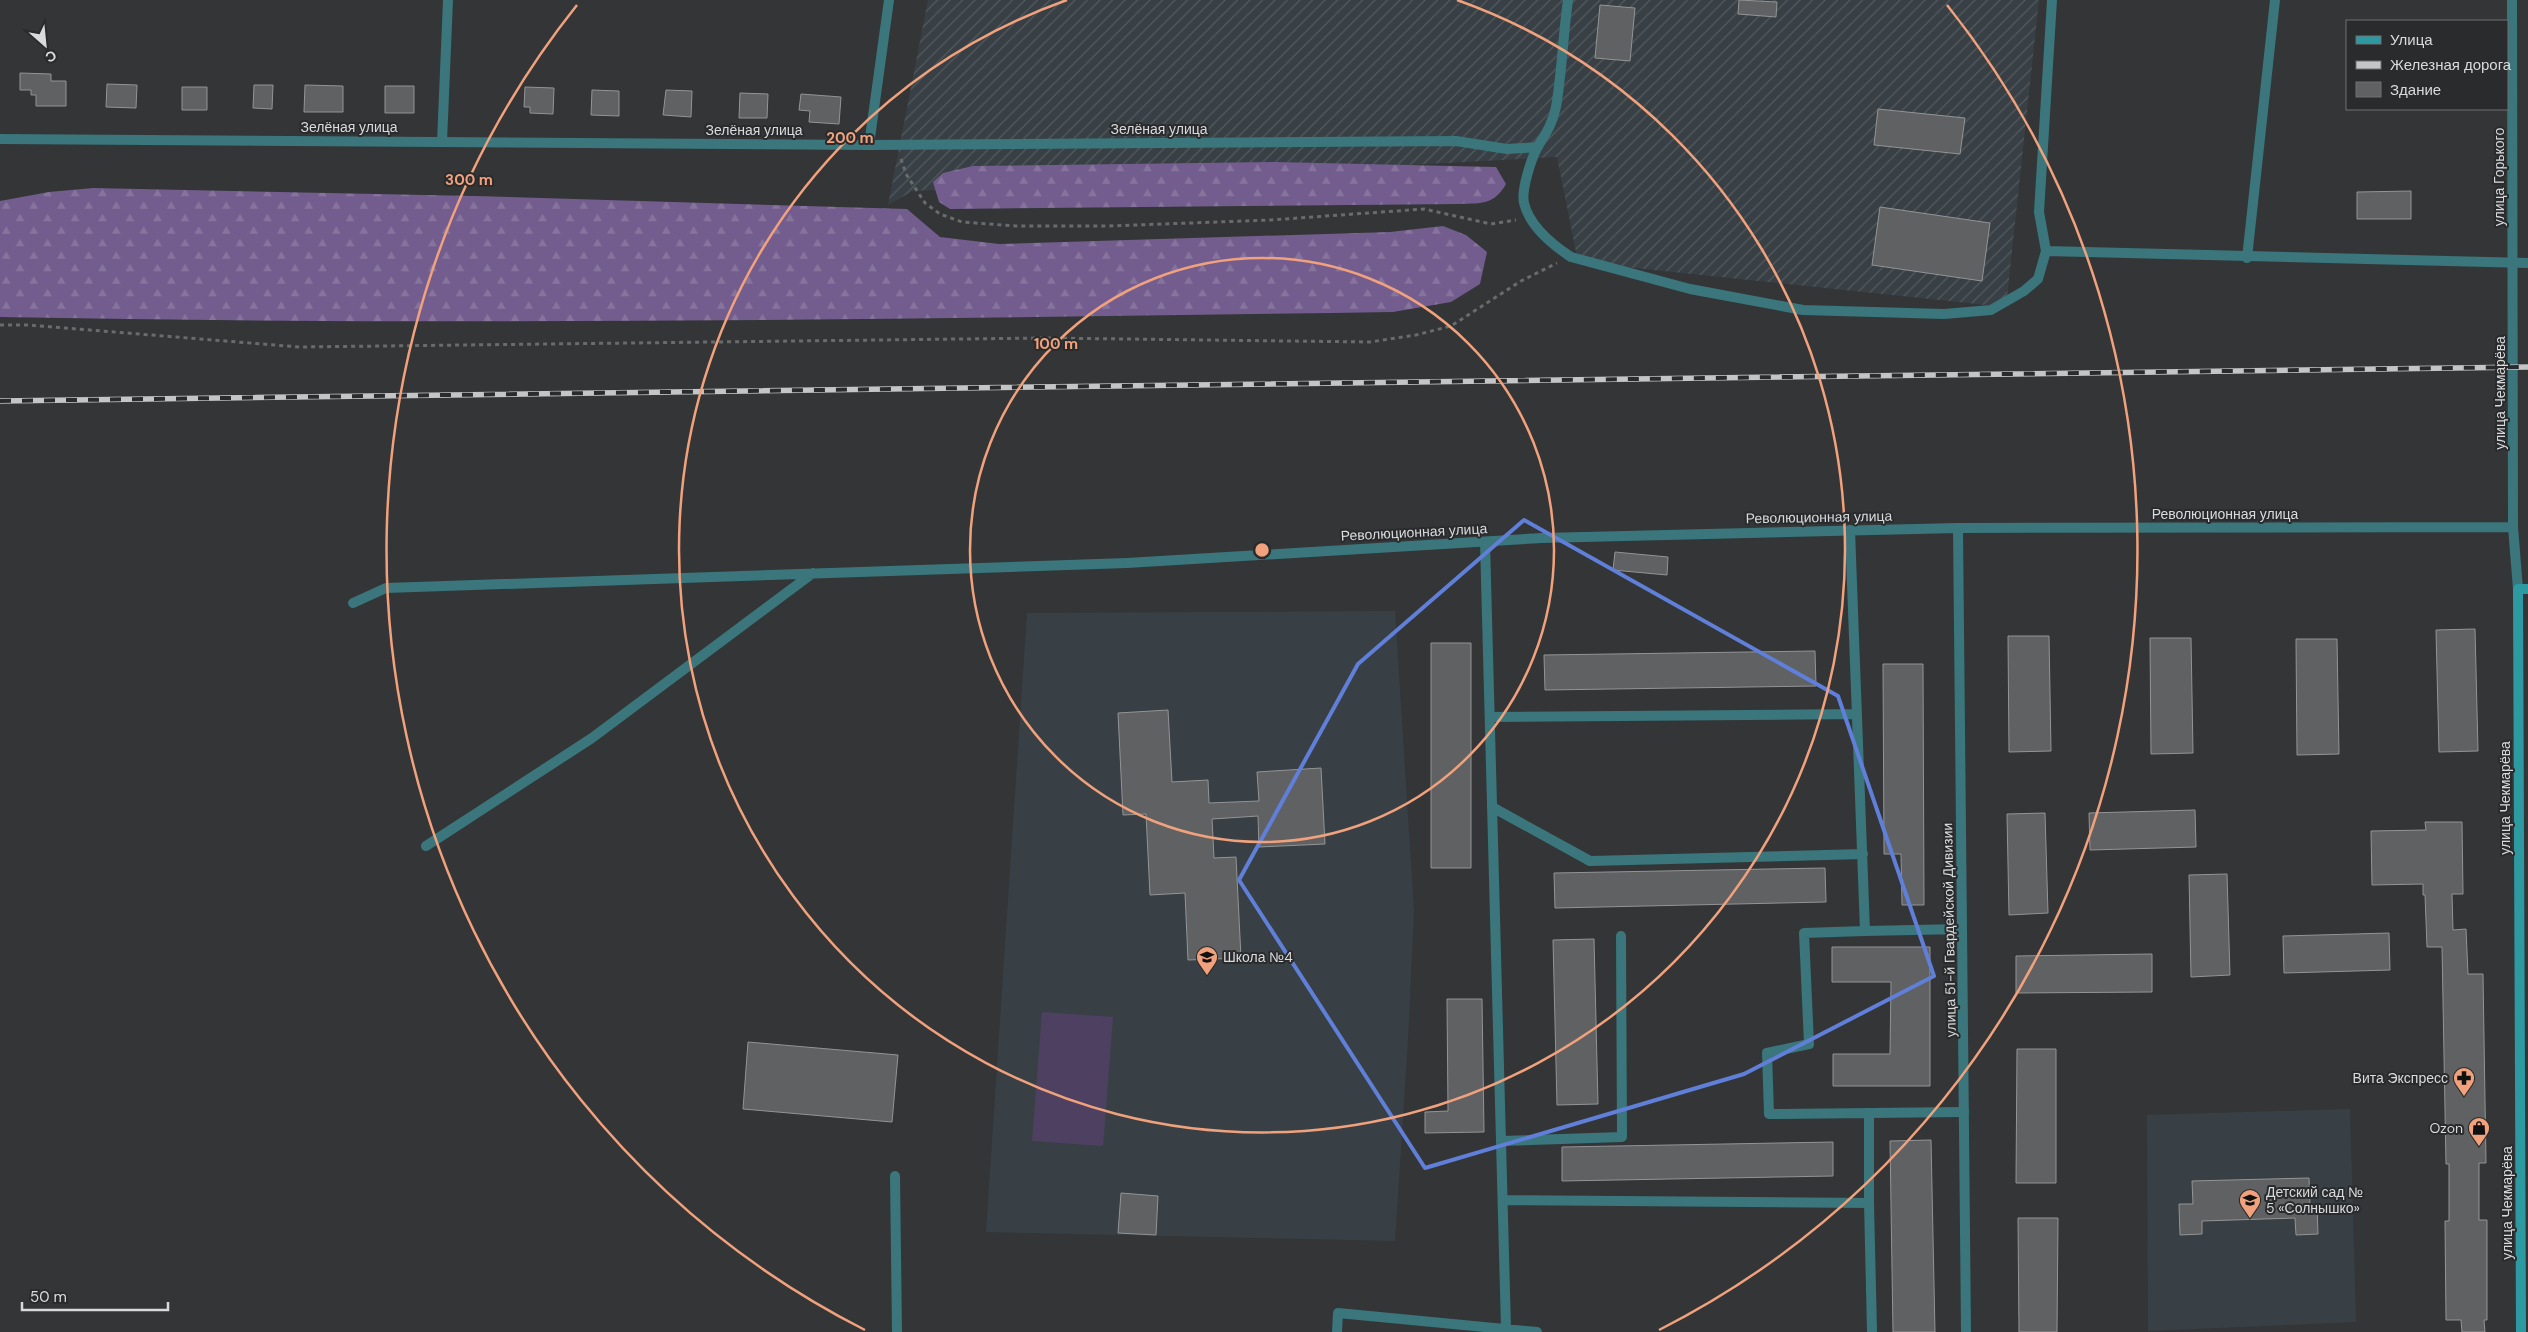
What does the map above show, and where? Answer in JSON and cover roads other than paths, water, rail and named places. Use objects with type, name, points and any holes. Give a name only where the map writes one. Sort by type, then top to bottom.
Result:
[{"type":"street","points":[[442,142],[448,0]]},
{"type":"street","points":[[869,145],[889,0]]},
{"type":"street","points":[[1568,0],[1556,107],[1548,134],[1538,146],[1529,166],[1524,202],[1530,218],[1555,246],[1571,256],[1690,289],[1794,309],[1944,314],[1991,310],[2024,291],[2038,279],[2046,252],[2039,212],[2052,0]]},
{"type":"street","points":[[2247,258],[2275,0]]},
{"type":"street","name":"улица Горького","points":[[2512,0],[2513,263]]},
{"type":"street","name":"Зелёная улица","points":[[0,139],[869,145],[1456,141],[1508,149],[1538,146]]},
{"type":"street","points":[[2046,252],[2528,263]]},
{"type":"street","name":"улица Чекмарёва","points":[[2513,263],[2513,527],[2523,589],[2521,1332]]},
{"type":"street","name":"Революционная улица","points":[[353,602],[386,588],[1127,563],[1485,542],[1958,528],[2513,527]]},
{"type":"street","name":"улица 51-й Гвардейской Дивизии","points":[[1958,528],[1966,1332]]},
{"type":"street","points":[[1850,530],[1865,931]]},
{"type":"street","points":[[1485,542],[1506,1329]]},
{"type":"street","points":[[426,846],[592,738],[813,573]]},
{"type":"street","points":[[1490,717],[1857,714]]},
{"type":"street","points":[[1492,807],[1590,861],[1863,854]]},
{"type":"street","points":[[1962,929],[1804,932],[1809,1044],[1767,1053],[1770,1114],[1964,1112]]},
{"type":"street","points":[[1501,1141],[1622,1137],[1621,936]]},
{"type":"street","points":[[1869,1113],[1872,1332]]},
{"type":"street","points":[[895,1176],[897,1332]]},
{"type":"street","points":[[1503,1200],[1869,1203]]},
{"type":"street","points":[[1337,1332],[1338,1313],[1537,1332]]},
{"type":"railway","points":[[0,401],[2528,367]]},
{"type":"place","name":"Школа №4","points":[[1207,976]]},
{"type":"place","name":"Вита Экспресс","points":[[2464,1097]]},
{"type":"place","name":"Ozon","points":[[2479,1147]]},
{"type":"place","name":"Детский сад № 5 «Солнышко»","points":[[2250,1219]]}]
